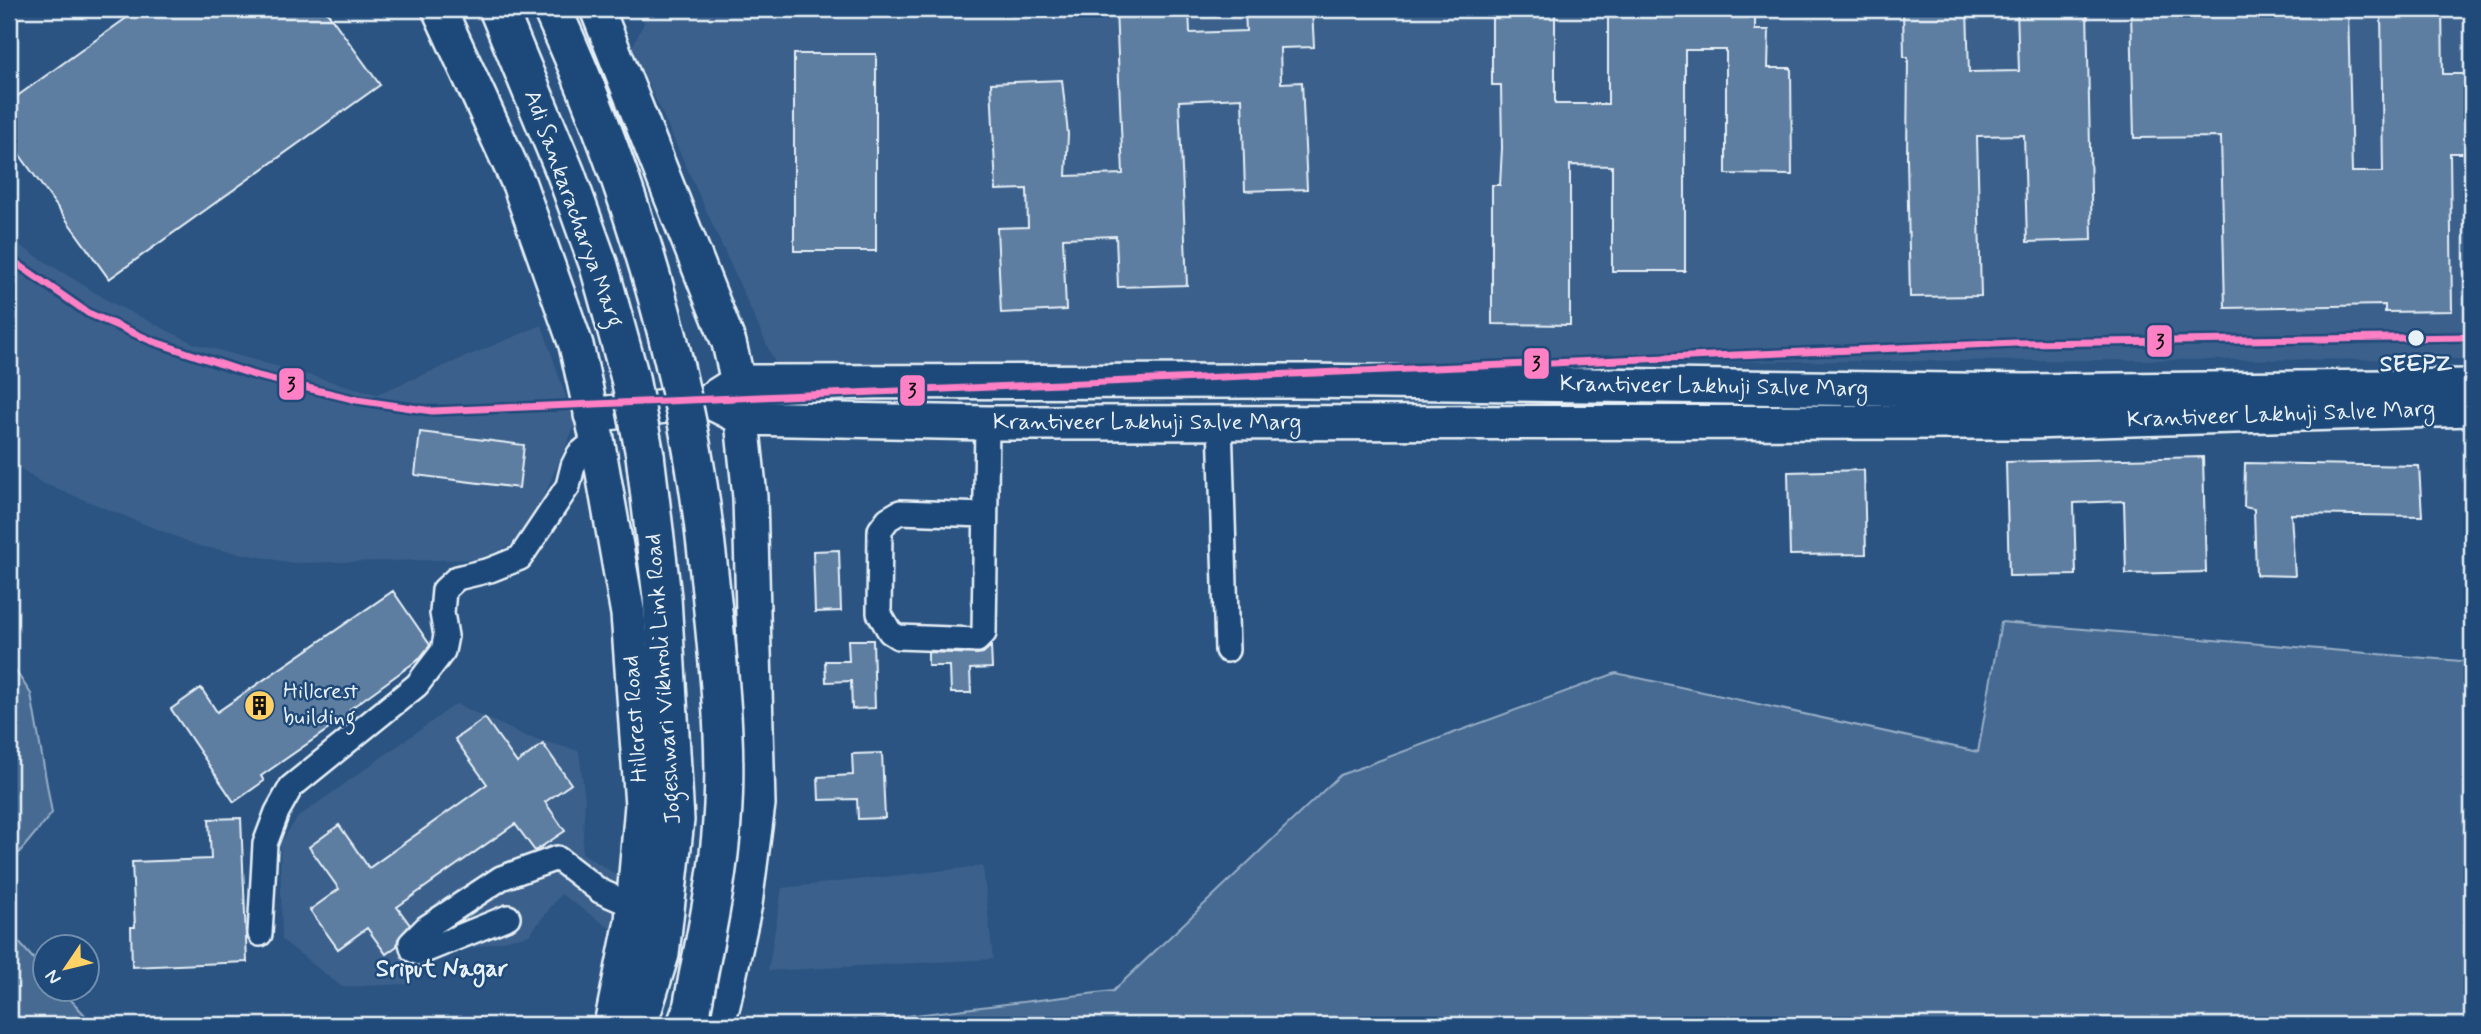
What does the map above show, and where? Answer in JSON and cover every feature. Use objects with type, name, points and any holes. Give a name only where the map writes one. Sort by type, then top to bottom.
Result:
[{"type":"main road","name":"Hillcrest Road","points":[[439,9],[519,184],[576,345],[594,427],[629,627],[648,912],[611,1025]]},
{"type":"main road","name":"Adi Sankaracharya Marg","points":[[499,9],[599,266],[630,377],[645,455]]},
{"type":"main road","points":[[552,9],[580,70],[635,226],[674,363],[697,477],[711,586],[724,725],[722,821],[696,983],[686,1025]]},
{"type":"main road","points":[[597,9],[729,343],[738,382],[750,497],[758,804],[745,904],[723,1005],[716,1025]]},
{"type":"main road","name":"Krantiveer Lakhuji Salve Marg","points":[[738,382],[1306,381],[2028,407],[2472,386]]},
{"type":"main road","points":[[594,427],[708,401],[738,382]]},
{"type":"main road","name":"Krantiveer Lakhuji Salve Marg","points":[[708,401],[742,418],[987,423],[1220,422],[2028,407],[2472,409]]},
{"type":"main road","name":"Jogeshwari Vikhroli Link Road","points":[[638,1025],[660,954],[648,912],[675,820],[663,597],[645,455]]},
{"type":"street","points":[[1220,422],[1227,650]]},
{"type":"street","points":[[985,515],[900,512],[888,519],[880,530],[878,613],[890,632],[898,637],[977,640],[982,636],[985,515],[987,423]]},
{"type":"street","points":[[260,934],[265,844],[276,812],[291,787],[417,685],[432,668],[443,651],[446,636],[442,613],[444,590],[457,578],[490,570],[520,558],[568,486],[572,467],[594,427]]},
{"type":"street","points":[[508,917],[419,953],[413,950],[411,943],[426,927],[501,878],[557,858],[600,891],[648,912]]},
{"type":"shaded area","name":"SEEPZ","points":[[640,9],[2472,9],[2472,359],[776,365],[632,47],[644,23]]},
{"type":"shaded area","points":[[9,237],[112,303],[193,343],[377,394],[542,325],[575,425],[536,514],[519,541],[480,559],[293,563],[199,546],[42,483],[9,461]]},
{"type":"shaded area","points":[[2001,622],[2472,662],[2472,1025],[834,1025],[1113,991],[1340,775],[1616,673],[1978,752]]},
{"type":"shaded area","points":[[9,661],[31,694],[52,813],[9,865]]},
{"type":"shaded area","points":[[456,704],[528,737],[579,751],[585,800],[582,853],[618,876],[611,929],[561,894],[529,935],[412,962],[409,984],[342,987],[282,940],[280,843],[298,817]]},
{"type":"shaded area","points":[[983,866],[993,959],[768,971],[782,888]]},
{"type":"shaded area","points":[[9,931],[32,957],[32,1002],[73,1002],[94,1025],[9,1025]]},
{"type":"building","points":[[139,9],[325,9],[380,85],[109,279],[9,140],[9,102]]},
{"type":"building","points":[[1116,9],[1189,9],[1190,33],[1246,31],[1245,9],[1312,9],[1314,47],[1280,48],[1281,83],[1302,82],[1307,189],[1245,191],[1242,98],[1179,101],[1187,285],[1118,287],[1116,236],[1063,238],[1066,310],[1001,313],[997,228],[1028,227],[1027,189],[996,190],[991,83],[1062,80],[1068,134],[1066,176],[1123,174]]},
{"type":"building","points":[[1492,9],[1555,9],[1555,104],[1608,104],[1608,9],[1755,9],[1755,30],[1769,30],[1768,68],[1791,68],[1792,175],[1726,174],[1726,50],[1685,50],[1685,271],[1612,271],[1612,166],[1570,165],[1570,325],[1492,324],[1492,185],[1500,185],[1502,148],[1501,85],[1492,85]]},
{"type":"building","points":[[1903,9],[1967,9],[1969,72],[2019,71],[2017,9],[2087,9],[2092,240],[2027,242],[2024,135],[1977,136],[1981,296],[1910,297],[1908,57],[1904,57]]},
{"type":"building","points":[[2131,9],[2348,9],[2352,172],[2383,172],[2381,9],[2442,9],[2443,74],[2472,74],[2472,153],[2450,153],[2452,311],[2385,312],[2385,305],[2225,308],[2221,137],[2134,138]]},
{"type":"building","points":[[794,54],[876,54],[876,251],[794,251]]},
{"type":"building","points":[[420,432],[524,445],[519,488],[415,475]]},
{"type":"building","points":[[2203,457],[2206,572],[2126,574],[2124,501],[2074,503],[2076,575],[2009,576],[2006,462]]},
{"type":"building","points":[[2245,463],[2419,466],[2422,516],[2291,514],[2295,576],[2256,575],[2254,509],[2244,507]]},
{"type":"building","points":[[1864,470],[1866,554],[1790,555],[1788,472]]},
{"type":"building","points":[[839,550],[841,611],[815,612],[813,551]]},
{"type":"building","points":[[393,591],[430,645],[419,659],[350,709],[353,712],[261,776],[264,781],[234,802],[171,709],[201,688],[217,712]]},
{"type":"building","points":[[848,640],[873,640],[875,708],[852,709],[851,681],[826,682],[825,661],[849,661]]},
{"type":"building","points":[[991,646],[992,668],[970,669],[971,693],[951,693],[950,666],[928,666],[928,652],[977,654],[983,653]]},
{"type":"building","points":[[485,718],[517,763],[543,744],[571,784],[545,802],[565,831],[535,851],[515,824],[397,907],[410,925],[398,939],[397,946],[386,954],[367,928],[338,949],[310,910],[339,889],[309,847],[339,825],[369,868],[487,784],[455,739]]},
{"type":"building","points":[[882,753],[885,818],[858,819],[857,799],[819,800],[818,777],[853,775],[852,754]]},
{"type":"building","points":[[241,818],[247,962],[132,967],[131,927],[135,927],[132,862],[211,859],[209,819]]},
{"type":"transit line","name":"3","points":[[9,258],[88,313],[152,341],[254,375],[357,400],[432,411],[2016,343],[2472,337]]},
{"type":"place","name":"SEEPZ","points":[[2416,338]]},
{"type":"place","name":"Hillcrest building","points":[[260,705]]},
{"type":"district","name":"Sriput Nagar","points":[[442,969]]}]
